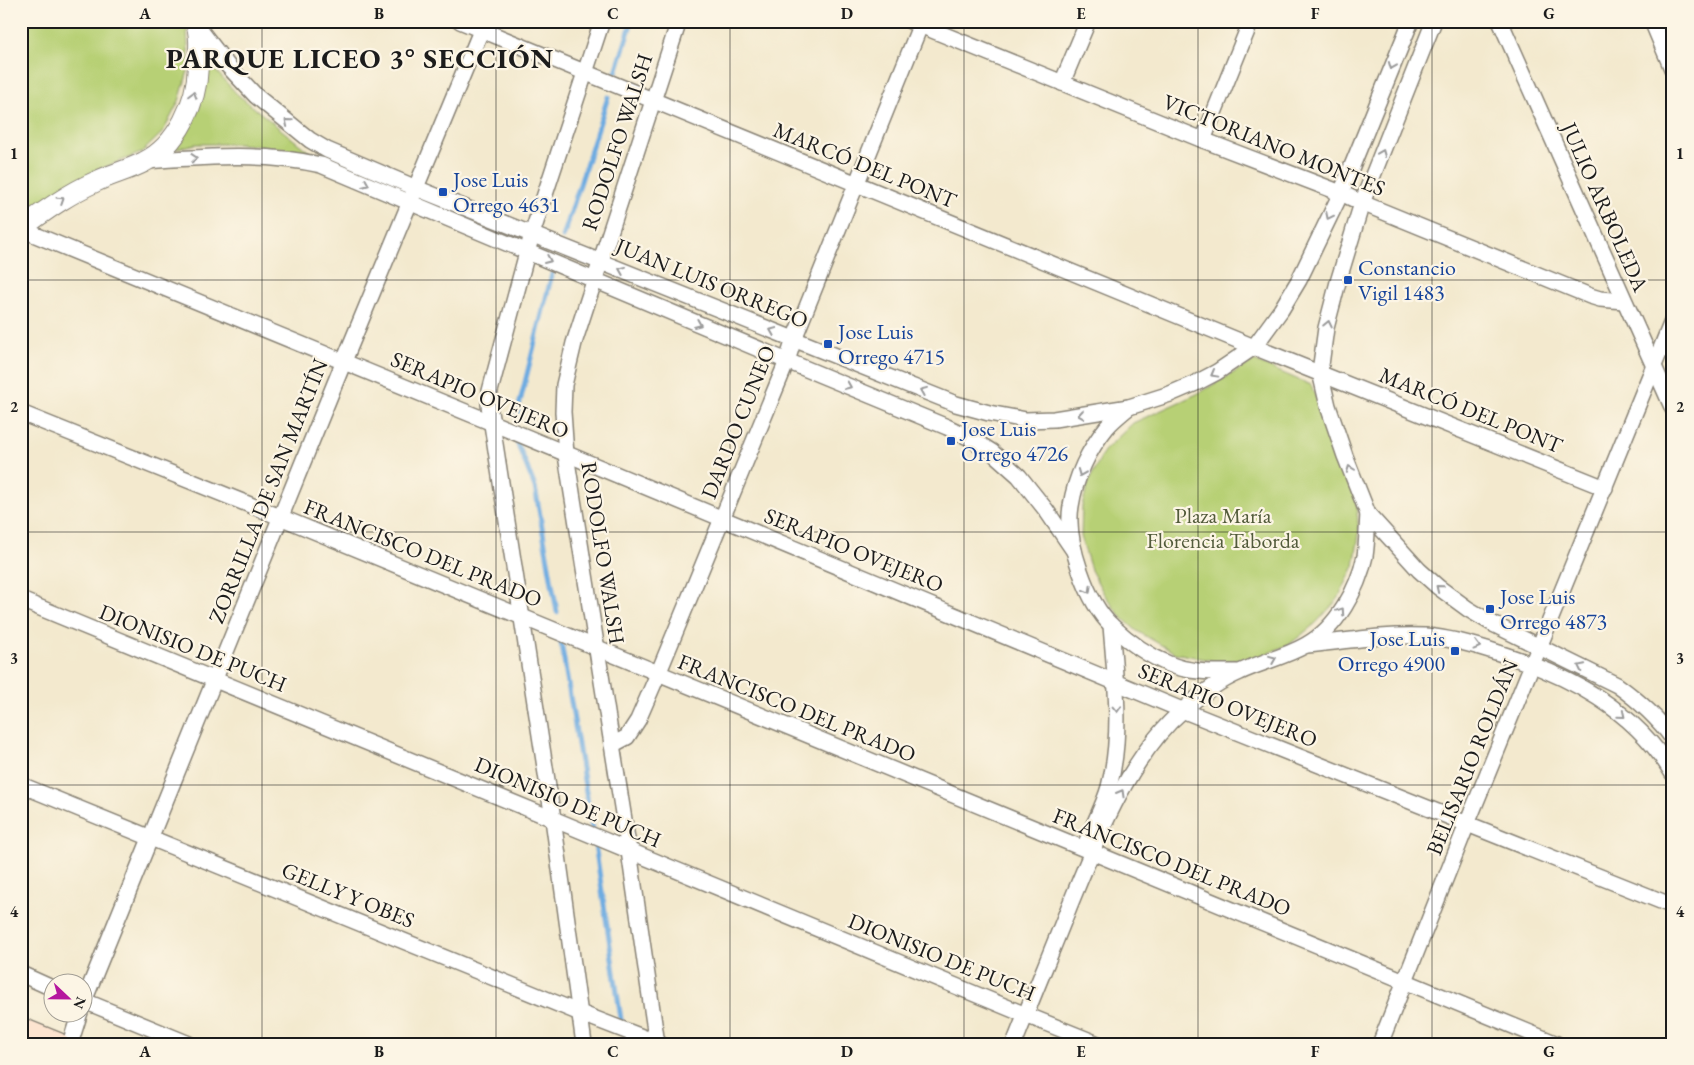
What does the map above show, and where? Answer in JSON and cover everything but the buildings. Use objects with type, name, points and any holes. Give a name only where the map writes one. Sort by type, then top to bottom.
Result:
[{"type":"main road","points":[[21,1029],[58,1044]]},
{"type":"street","name":"MARCÓ DEL PONT","points":[[460,21],[484,26],[585,73],[1254,347],[1605,488]]},
{"type":"street","points":[[584,1044],[553,819],[489,406],[490,391],[532,234],[602,21]]},
{"type":"street","name":"RODOLFO WALSH","points":[[658,1043],[566,455],[563,412],[564,385],[574,343],[679,21]]},
{"type":"street","points":[[1062,83],[1088,21]]},
{"type":"street","points":[[1204,140],[1251,21]]},
{"type":"street","name":"JUAN LUIS ORREGO","points":[[196,23],[228,66],[256,96],[310,140],[327,150],[416,188],[956,404],[989,414],[1026,420],[1054,419],[1129,406],[1170,394],[1217,372],[1254,347],[1281,310],[1298,280],[1340,193],[1410,21]]},
{"type":"street","points":[[1434,21],[1362,203],[1326,328],[1320,372],[1328,406],[1368,514],[1398,549],[1438,587],[1468,609],[1625,690],[1646,708],[1673,739]]},
{"type":"street","name":"JULIO ARBOLEDA","points":[[1500,21],[1673,409]]},
{"type":"street","points":[[1652,21],[1673,71]]},
{"type":"street","points":[[21,229],[65,197],[95,182],[146,161],[163,148],[181,125],[194,94],[198,71],[199,47],[196,23]]},
{"type":"street","name":"VICTORIANO MONTES","points":[[917,23],[1590,296],[1600,299],[1624,301]]},
{"type":"street","name":"DARDO CUNEO","points":[[612,744],[627,737],[638,720],[658,674],[787,361],[857,184],[917,23]]},
{"type":"street","name":"ZORRILLA DE SAN MARTÍN","points":[[92,980],[344,361],[484,26]]},
{"type":"street","name":"JUAN LUIS ORREGO","points":[[146,161],[232,156],[297,160],[321,165],[947,427],[992,452],[1020,476],[1074,551]]},
{"type":"street","name":"SERAPIO OVEJERO","points":[[21,229],[344,361],[1182,710],[1673,906]]},
{"type":"street","name":"BELISARIO ROLDÁN","points":[[1380,1044],[1467,824],[1673,319]]},
{"type":"street","points":[[1129,406],[1108,426],[1092,448],[1079,477],[1070,507],[1070,526],[1074,551],[1084,583],[1111,625],[1142,650],[1169,665],[1198,672],[1238,672]]},
{"type":"street","name":"FRANCISCO DEL PRADO","points":[[21,413],[280,517],[1556,1044]]},
{"type":"street","points":[[1307,645],[1325,631],[1336,618],[1357,582],[1365,555],[1368,514]]},
{"type":"street","name":"DIONISIO DE PUCH","points":[[21,600],[1098,1044]]},
{"type":"street","points":[[1003,1044],[1021,1013],[1087,850],[1108,788],[1117,739],[1116,681],[1111,625]]},
{"type":"street","points":[[1087,850],[1137,766],[1164,728],[1182,710],[1205,692],[1238,672],[1307,645],[1397,636],[1425,636],[1452,640],[1533,664],[1580,686],[1610,704],[1635,725],[1662,756],[1673,774]]},
{"type":"street","name":"GELLY Y OBES","points":[[21,784],[658,1043]]},
{"type":"street","points":[[21,974],[42,983]]},
{"type":"street","points":[[92,1009],[189,1044]]},
{"type":"street","points":[[1014,1044],[1021,1013]]},
{"type":"street","name":"ZORRILLA DE SAN MARTÍN","points":[[70,1044],[77,1022]]},
{"type":"green space","points":[[21,21],[182,21],[187,30],[189,68],[179,101],[163,132],[141,153],[65,186],[21,218]]},
{"type":"green space","points":[[204,58],[237,94],[309,152],[241,144],[195,144],[170,150]]},
{"type":"green space","name":"Plaza María Florencia Taborda","points":[[1254,361],[1311,385],[1356,501],[1359,534],[1354,566],[1338,599],[1316,623],[1290,644],[1254,659],[1215,661],[1175,653],[1137,631],[1119,615],[1104,594],[1091,570],[1081,537],[1082,506],[1089,481],[1104,451],[1133,423],[1197,394]]},
{"type":"waterway","points":[[616,72],[632,21]]},
{"type":"waterway","points":[[563,237],[608,97]]},
{"type":"waterway","points":[[516,418],[552,274]]},
{"type":"waterway","points":[[514,435],[535,487],[557,612]]},
{"type":"waterway","points":[[560,636],[592,828]]},
{"type":"waterway","points":[[595,844],[622,1026]]},
{"type":"place","name":"Jose Luis Orrego 4631","points":[[443,192]]},
{"type":"place","name":"Constancio Vigil 1483","points":[[1348,280]]},
{"type":"place","name":"Jose Luis Orrego 4715","points":[[828,344]]},
{"type":"place","name":"Jose Luis Orrego 4726","points":[[951,441]]},
{"type":"place","name":"Jose Luis Orrego 4873","points":[[1490,609]]},
{"type":"place","name":"Jose Luis Orrego 4900","points":[[1455,651]]},
{"type":"district","name":"PARQUE LICEO 3° SECCIÓN","points":[[360,58]]}]
